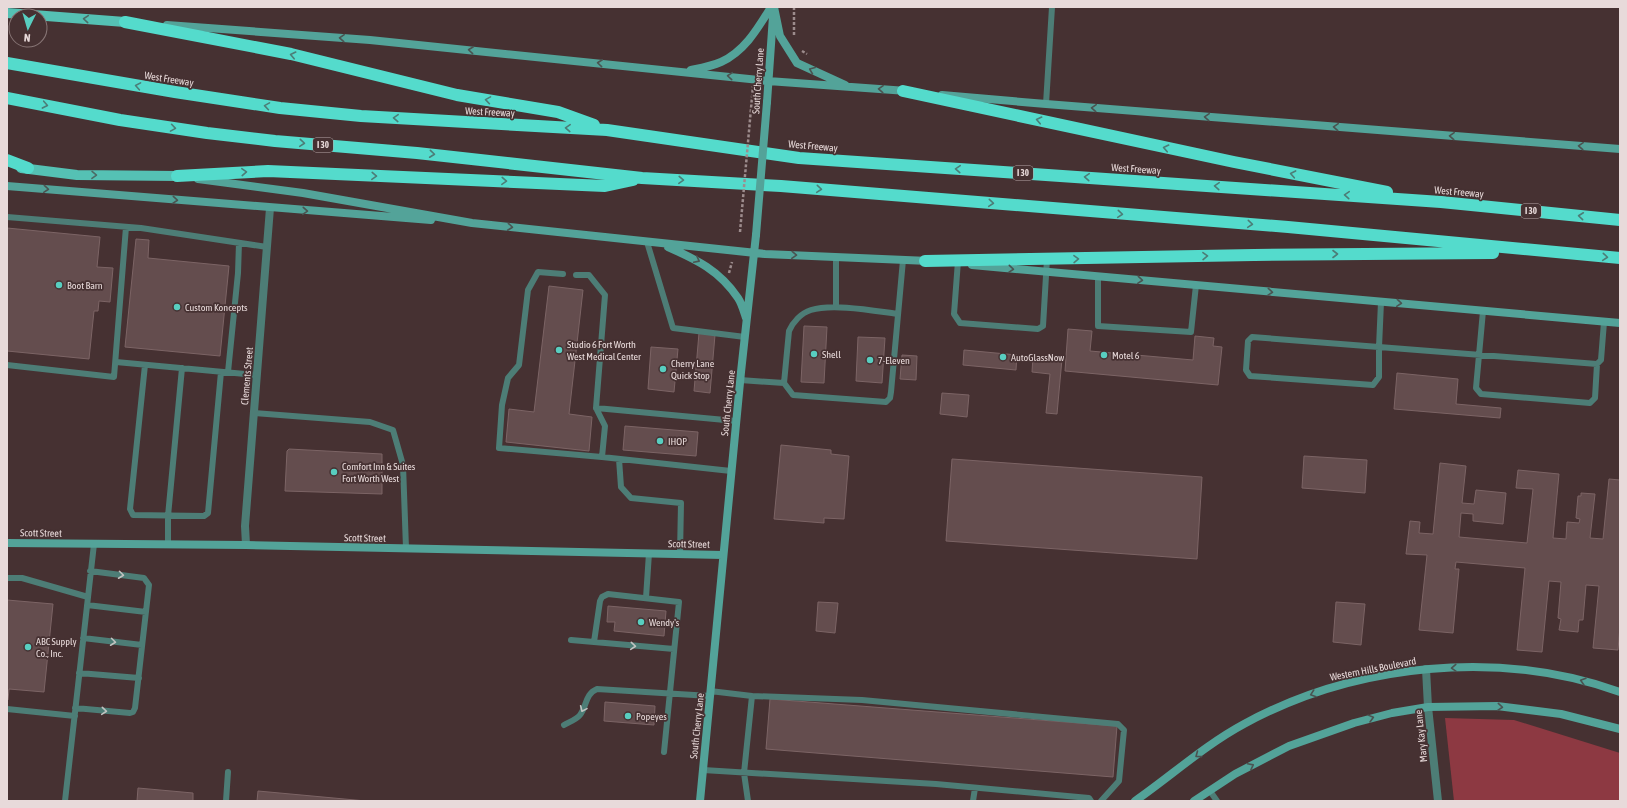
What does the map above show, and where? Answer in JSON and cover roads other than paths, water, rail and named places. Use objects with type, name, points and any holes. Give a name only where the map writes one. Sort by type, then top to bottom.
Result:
[{"type":"highway","points":[[125,22],[291,54],[457,95],[558,112],[607,130]]},
{"type":"highway","name":"West Freeway","points":[[7,63],[167,91],[280,108],[361,116],[607,130],[799,158],[1442,202],[1620,220]]},
{"type":"highway","points":[[903,91],[1234,162],[1442,202]]},
{"type":"highway","name":"I 30","points":[[7,98],[120,120],[207,133],[275,141],[417,153],[642,178],[788,186],[1288,227],[1620,258]]},
{"type":"highway","points":[[7,160],[28,168]]},
{"type":"highway","points":[[177,176],[268,171],[605,186],[642,178]]},
{"type":"highway","points":[[925,261],[958,262],[1246,255],[1563,253]]},
{"type":"main road","points":[[687,72],[721,62],[738,51],[750,39],[773,7]]},
{"type":"main road","points":[[773,7],[780,36],[797,63],[847,87]]},
{"type":"main road","name":"South Cherry Lane","points":[[700,801],[740,380],[755,253],[773,7]]},
{"type":"main road","points":[[7,13],[370,40],[768,81],[1620,149]]},
{"type":"main road","points":[[7,166],[77,175],[177,176],[302,193],[472,223]]},
{"type":"main road","points":[[7,186],[472,223],[755,253],[925,261]]},
{"type":"main road","points":[[662,244],[701,262],[724,281],[739,299],[747,320]]},
{"type":"main road","points":[[958,262],[1046,272],[1620,323]]},
{"type":"main road","name":"Scott Street","points":[[7,543],[246,545],[723,555]]},
{"type":"main road","name":"Western Hills Boulevard","points":[[1135,801],[1217,741],[1244,724],[1307,696],[1339,685],[1426,669],[1467,667],[1502,668],[1572,678],[1620,692]]},
{"type":"main road","points":[[1194,801],[1235,774],[1289,746],[1354,723],[1392,712],[1428,707],[1497,706],[1561,714],[1620,729]]},
{"type":"street","name":"Clements Street","points":[[246,545],[245,526],[270,208]]},
{"type":"street","name":"Mary Kay Lane","points":[[1426,669],[1428,707],[1438,801]]},
{"type":"lane","points":[[1046,104],[1052,7]]},
{"type":"lane","points":[[7,218],[126,227],[267,247]]},
{"type":"lane","points":[[7,365],[114,377],[126,227]]},
{"type":"lane","points":[[647,242],[674,328],[745,337]]},
{"type":"lane","points":[[228,372],[238,273],[239,243]]},
{"type":"lane","points":[[836,257],[836,307]]},
{"type":"lane","points":[[898,314],[836,307],[811,310],[793,323],[789,331],[784,383],[793,395],[886,402],[890,398],[898,314],[903,260]]},
{"type":"lane","points":[[958,262],[954,314],[960,323],[1038,329],[1043,326],[1046,260]]},
{"type":"lane","points":[[563,274],[538,272],[528,290],[519,365],[508,378],[502,405],[499,448],[731,471]]},
{"type":"lane","points":[[576,275],[589,275],[606,295],[596,408],[605,426],[602,458]]},
{"type":"lane","points":[[1098,276],[1098,326],[1191,332],[1196,285]]},
{"type":"lane","points":[[1381,302],[1379,347],[1379,377],[1373,385],[1250,376],[1246,370],[1248,341],[1252,337],[1379,347],[1479,355],[1597,364]]},
{"type":"lane","points":[[1483,311],[1476,388],[1481,394],[1590,403],[1594,398],[1597,364],[1601,360],[1604,322]]},
{"type":"lane","points":[[116,362],[257,375]]},
{"type":"lane","points":[[145,365],[130,509],[133,515],[204,516],[208,513],[221,372]]},
{"type":"lane","points":[[168,544],[168,516],[182,368]]},
{"type":"lane","points":[[740,380],[784,383]]},
{"type":"lane","points":[[596,408],[736,421]]},
{"type":"lane","points":[[254,413],[370,422],[393,430],[403,465],[406,548]]},
{"type":"lane","points":[[619,460],[621,487],[631,498],[681,503],[680,554]]},
{"type":"lane","points":[[65,801],[94,544]]},
{"type":"lane","points":[[646,598],[649,553]]},
{"type":"lane","points":[[75,708],[130,713],[133,712],[139,678],[149,585],[144,578],[90,571]]},
{"type":"lane","points":[[7,578],[22,578],[88,598]]},
{"type":"lane","points":[[594,642],[600,601],[602,597],[608,594],[679,602],[664,752]]},
{"type":"lane","points":[[87,605],[146,612]]},
{"type":"lane","points":[[83,638],[142,645]]},
{"type":"lane","points":[[571,640],[674,649]]},
{"type":"lane","points":[[79,673],[139,678]]},
{"type":"lane","points":[[564,725],[579,717],[591,692],[597,689],[670,694],[710,694],[862,700],[1118,724],[1124,730],[1119,781],[1101,801]]},
{"type":"lane","points":[[748,801],[744,773],[752,696]]},
{"type":"lane","points":[[7,709],[75,716]]},
{"type":"lane","points":[[703,770],[975,788],[1089,798],[1091,801]]},
{"type":"lane","points":[[226,801],[228,772]]},
{"type":"lane","points":[[973,801],[975,788]]},
{"type":"lane","points":[[1210,791],[1217,801]]},
{"type":"place","name":"Boot Barn","points":[[59,285]]},
{"type":"place","name":"Custom Koncepts","points":[[177,307]]},
{"type":"place","name":"Studio 6 Fort Worth West Medical Center","points":[[559,350]]},
{"type":"place","name":"Shell","points":[[814,354]]},
{"type":"place","name":"Motel 6","points":[[1104,355]]},
{"type":"place","name":"AutoGlassNow","points":[[1003,357]]},
{"type":"place","name":"7-Eleven","points":[[870,360]]},
{"type":"place","name":"Cherry Lane Quick Stop","points":[[663,369]]},
{"type":"place","name":"IHOP","points":[[660,441]]},
{"type":"place","name":"Comfort Inn & Suites Fort Worth West","points":[[334,472]]},
{"type":"place","name":"Wendy's","points":[[641,622]]},
{"type":"place","name":"ABC Supply Co., Inc.","points":[[28,647]]},
{"type":"place","name":"Popeyes","points":[[628,716]]}]
